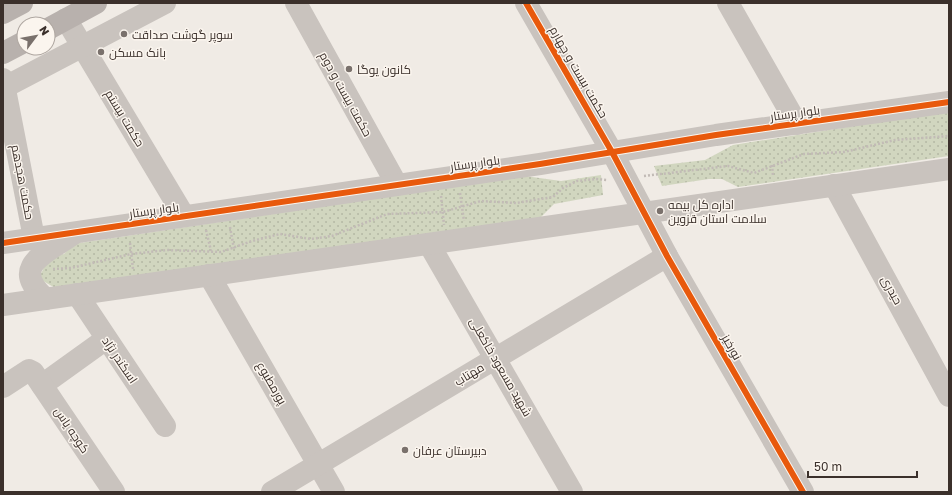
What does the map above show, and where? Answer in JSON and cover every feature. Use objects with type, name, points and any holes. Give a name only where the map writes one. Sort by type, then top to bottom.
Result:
[{"type":"main road","points":[[3,13],[22,3]]},
{"type":"main road","points":[[57,24],[96,3]]},
{"type":"main road","points":[[3,53],[16,46]]},
{"type":"street","points":[[4,85],[82,48],[165,3]]},
{"type":"street","name":"حکمت بیست و دوم","points":[[296,3],[397,185]]},
{"type":"street","name":"حکمت بیست و چهارم","points":[[526,3],[626,179]]},
{"type":"street","points":[[728,3],[796,124]]},
{"type":"street","name":"حکمت بیستم","points":[[57,24],[82,48],[184,216]]},
{"type":"street","name":"حکمت هجدهم","points":[[4,85],[34,238]]},
{"type":"street","name":"بلوار پرستار","points":[[3,243],[949,102]]},
{"type":"street","points":[[3,305],[208,275],[437,236],[466,238],[949,169]]},
{"type":"street","name":"نورخیز","points":[[626,179],[667,256],[803,492]]},
{"type":"street","name":"حیدری","points":[[834,185],[949,396]]},
{"type":"street","points":[[46,299],[32,283],[30,270],[32,262],[77,232]]},
{"type":"street","name":"شهید مسعود خاکعلی","points":[[437,236],[496,358],[572,492]]},
{"type":"street","name":"مهتاب","points":[[272,492],[667,256]]},
{"type":"street","name":"پورمطبوع","points":[[208,275],[334,492]]},
{"type":"street","name":"اسکندر نژاد","points":[[76,294],[165,426]]},
{"type":"street","points":[[3,387],[36,377],[106,339]]},
{"type":"street","name":"کوچه یاس","points":[[36,377],[114,492]]},
{"type":"path","points":[[50,270],[70,268],[131,254],[168,250],[221,252],[234,249],[252,241],[280,234],[311,239],[332,236],[387,214],[443,212],[481,200],[516,203],[553,197],[563,188],[577,181],[596,179],[626,179],[728,166],[754,173],[804,154],[844,152],[895,140],[949,136]]},
{"type":"path","points":[[772,165],[773,176]]},
{"type":"path","points":[[458,176],[466,238]]},
{"type":"path","points":[[437,236],[443,212],[441,192]]},
{"type":"path","points":[[127,225],[136,286]]},
{"type":"path","points":[[222,227],[230,226],[234,249]]},
{"type":"path","points":[[211,251],[206,230],[214,229]]},
{"type":"green space","points":[[949,111],[949,156],[738,187],[722,179],[709,179],[662,186],[654,166],[705,160],[733,145]]},
{"type":"green space","points":[[601,175],[603,195],[554,204],[540,218],[57,289],[38,278],[43,270],[46,259],[64,254],[73,244],[525,176],[561,181]]},
{"type":"cycle path","points":[[526,3],[612,152],[667,256],[803,492]]},
{"type":"cycle path","points":[[3,243],[540,164],[716,135],[949,102]]},
{"type":"place","name":"سوپر گوشت صداقت","points":[[124,34]]},
{"type":"place","name":"بانک مسکن","points":[[101,52]]},
{"type":"place","name":"کانون یوگا","points":[[349,69]]},
{"type":"place","name":"اداره کل بیمه سلامت استان قزوین","points":[[660,211]]},
{"type":"place","name":"دبیرستان عرفان","points":[[405,450]]}]
